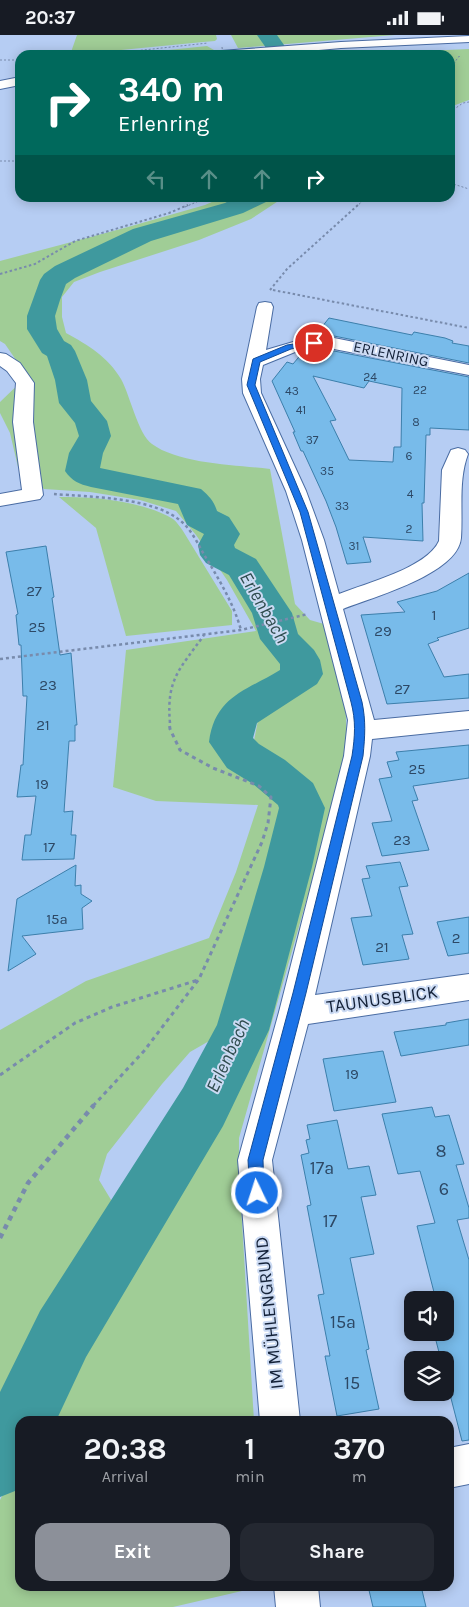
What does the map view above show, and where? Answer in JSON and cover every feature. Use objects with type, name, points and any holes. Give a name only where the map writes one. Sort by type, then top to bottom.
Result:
[{"type":"main road","points":[[315,50],[469,39]]},
{"type":"main road","points":[[339,50],[469,45]]},
{"type":"main road","points":[[0,85],[15,82]]},
{"type":"main road","points":[[0,91],[15,89]]},
{"type":"main road","name":"IM MÜHLENGRUND","points":[[268,298],[251,379],[252,393],[301,505],[319,609],[361,720],[357,756],[295,1012],[255,1160],[280,1416]]},
{"type":"main road","name":"ERLENRING","points":[[256,361],[289,347],[325,343],[346,345],[469,370]]},
{"type":"main road","points":[[0,358],[14,367],[25,383],[23,422],[33,495],[0,500]]},
{"type":"main road","points":[[319,609],[424,569],[444,554],[450,541],[452,471],[458,454]]},
{"type":"main road","points":[[361,731],[469,720]]},
{"type":"main road","name":"TAUNUSBLICK","points":[[295,1012],[469,987]]},
{"type":"main road","points":[[454,1468],[469,1464]]},
{"type":"main road","points":[[296,1591],[298,1607]]},
{"type":"path","points":[[145,50],[212,43]]},
{"type":"path","points":[[455,62],[458,57]]},
{"type":"path","points":[[0,60],[15,60]]},
{"type":"path","points":[[455,109],[463,103],[469,102]]},
{"type":"path","points":[[0,161],[15,161]]},
{"type":"path","points":[[455,185],[469,189]]},
{"type":"path","points":[[0,274],[35,264],[75,241],[169,213],[196,202]]},
{"type":"path","points":[[361,202],[287,269],[268,298],[469,329]]},
{"type":"path","points":[[33,495],[54,494],[121,499],[166,513],[182,521],[227,593],[236,610],[241,630]]},
{"type":"path","points":[[0,659],[241,630],[319,609]]},
{"type":"path","points":[[0,1238],[28,1183],[93,1106],[144,1051],[199,979],[224,930],[262,842],[268,823],[271,797],[259,786],[212,768],[180,750],[170,729],[168,701],[173,680],[204,635]]},
{"type":"path","points":[[0,1075],[75,1023],[112,1007],[199,979]]},
{"type":"green space","points":[[77,35],[216,35],[217,39],[215,41],[122,50],[72,50]]},
{"type":"green space","points":[[231,35],[395,35],[238,48]]},
{"type":"green space","points":[[207,46],[214,50],[168,50]]},
{"type":"green space","points":[[469,49],[469,100],[455,105],[455,50],[447,50]]},
{"type":"green space","points":[[212,202],[277,202],[251,219],[199,240],[74,282],[62,297],[62,317],[66,333],[97,352],[116,371],[143,432],[152,444],[163,451],[192,460],[270,469],[295,604],[310,620],[324,624],[345,707],[345,748],[337,790],[239,1138],[239,1173],[254,1416],[41,1416],[55,1388],[133,1257],[248,1034],[310,819],[306,800],[284,776],[252,751],[258,720],[283,699],[307,688],[287,659],[288,671],[281,678],[274,684],[248,698],[234,711],[227,722],[221,742],[234,761],[270,784],[286,799],[289,819],[240,971],[223,1033],[190,1052],[162,1084],[107,1154],[99,1180],[119,1213],[31,1365],[0,1410],[0,1030],[86,981],[209,938],[236,872],[258,805],[156,801],[113,787],[126,650],[256,631],[227,580],[196,535],[176,511],[140,500],[90,492],[44,489],[18,467],[10,433],[0,413],[0,402],[27,376],[5,344],[0,341],[0,261]]},
{"type":"green space","points":[[59,497],[87,497],[118,501],[147,508],[173,519],[183,531],[232,611],[232,625],[126,636],[96,528]]},
{"type":"green space","points":[[15,1470],[15,1591],[242,1591],[173,1607],[0,1607],[0,1500]]},
{"type":"building","points":[[329,318],[412,335],[414,332],[445,338],[453,341],[452,343],[469,346],[469,363],[334,336],[314,337]]},
{"type":"building","points":[[334,351],[469,377],[469,430],[430,428],[430,435],[426,435],[424,503],[422,503],[423,541],[363,537],[371,562],[347,564],[326,501],[303,451],[301,451],[293,432],[295,432],[272,381],[287,362],[293,364],[303,352]],"holes":[[[313,376],[364,388],[369,381],[402,388],[401,447],[394,447],[393,462],[349,460],[330,421],[336,420]]]},
{"type":"building","points":[[46,546],[60,655],[71,653],[77,725],[75,725],[75,741],[69,741],[64,812],[73,811],[71,835],[76,835],[74,859],[22,860],[25,835],[31,835],[36,796],[17,797],[21,765],[23,765],[27,696],[23,696],[21,645],[19,645],[16,615],[18,614],[6,552]]},
{"type":"building","points":[[469,573],[469,628],[437,638],[439,640],[428,644],[444,677],[469,674],[469,698],[387,704],[361,615],[405,612],[397,602],[437,591]]},
{"type":"building","points":[[469,745],[469,778],[413,786],[418,800],[412,801],[429,850],[382,856],[372,823],[392,821],[379,779],[392,777],[387,762],[399,760],[396,752]]},
{"type":"building","points":[[400,862],[408,886],[399,887],[413,934],[402,935],[409,959],[363,965],[351,918],[372,916],[362,879],[370,878],[366,866]]},
{"type":"building","points":[[76,865],[75,886],[81,885],[81,894],[92,901],[82,908],[83,929],[22,936],[36,954],[8,971],[17,899]]},
{"type":"building","points":[[469,917],[469,953],[448,956],[437,922]]},
{"type":"building","points":[[469,1019],[469,1045],[401,1056],[394,1032],[446,1025],[446,1023]]},
{"type":"building","points":[[383,1051],[396,1102],[334,1111],[323,1059]]},
{"type":"building","points":[[432,1107],[435,1117],[449,1115],[464,1164],[456,1165],[469,1208],[469,1218],[457,1220],[469,1260],[469,1440],[462,1441],[452,1401],[454,1401],[454,1351],[439,1351],[436,1341],[454,1341],[454,1291],[434,1291],[417,1226],[435,1223],[420,1171],[398,1174],[382,1114]]},
{"type":"building","points":[[337,1120],[348,1169],[369,1166],[376,1195],[361,1197],[374,1254],[350,1258],[369,1349],[366,1350],[379,1409],[337,1416],[325,1356],[330,1356],[318,1295],[324,1294],[307,1206],[311,1205],[301,1155],[309,1153],[306,1140],[310,1139],[307,1125]]},
{"type":"building","points":[[369,1591],[422,1591],[426,1607],[373,1607]]},
{"type":"waterway","name":"Erlenbach","points":[[267,35],[278,50]]},
{"type":"waterway","name":"Erlenbach","points":[[23,1416],[63,1334],[203,1107],[242,1030],[288,867],[302,808],[297,795],[269,772],[243,756],[231,742],[236,719],[249,706],[286,686],[302,674],[300,660],[280,639],[272,613],[243,567],[219,555],[216,545],[222,534],[216,525],[200,517],[197,503],[189,496],[91,477],[82,471],[86,453],[95,436],[91,421],[75,403],[71,380],[60,351],[53,347],[42,329],[41,316],[54,280],[65,272],[142,235],[234,208],[247,202]]},
{"type":"waterway","name":"Erlenbach","points":[[0,1463],[15,1433]]},
{"type":"route","points":[[257,1193],[255,1160],[300,993],[357,756],[361,731],[361,720],[313,540],[296,491],[252,393],[251,385],[256,361],[273,352],[289,347],[314,343]]}]
